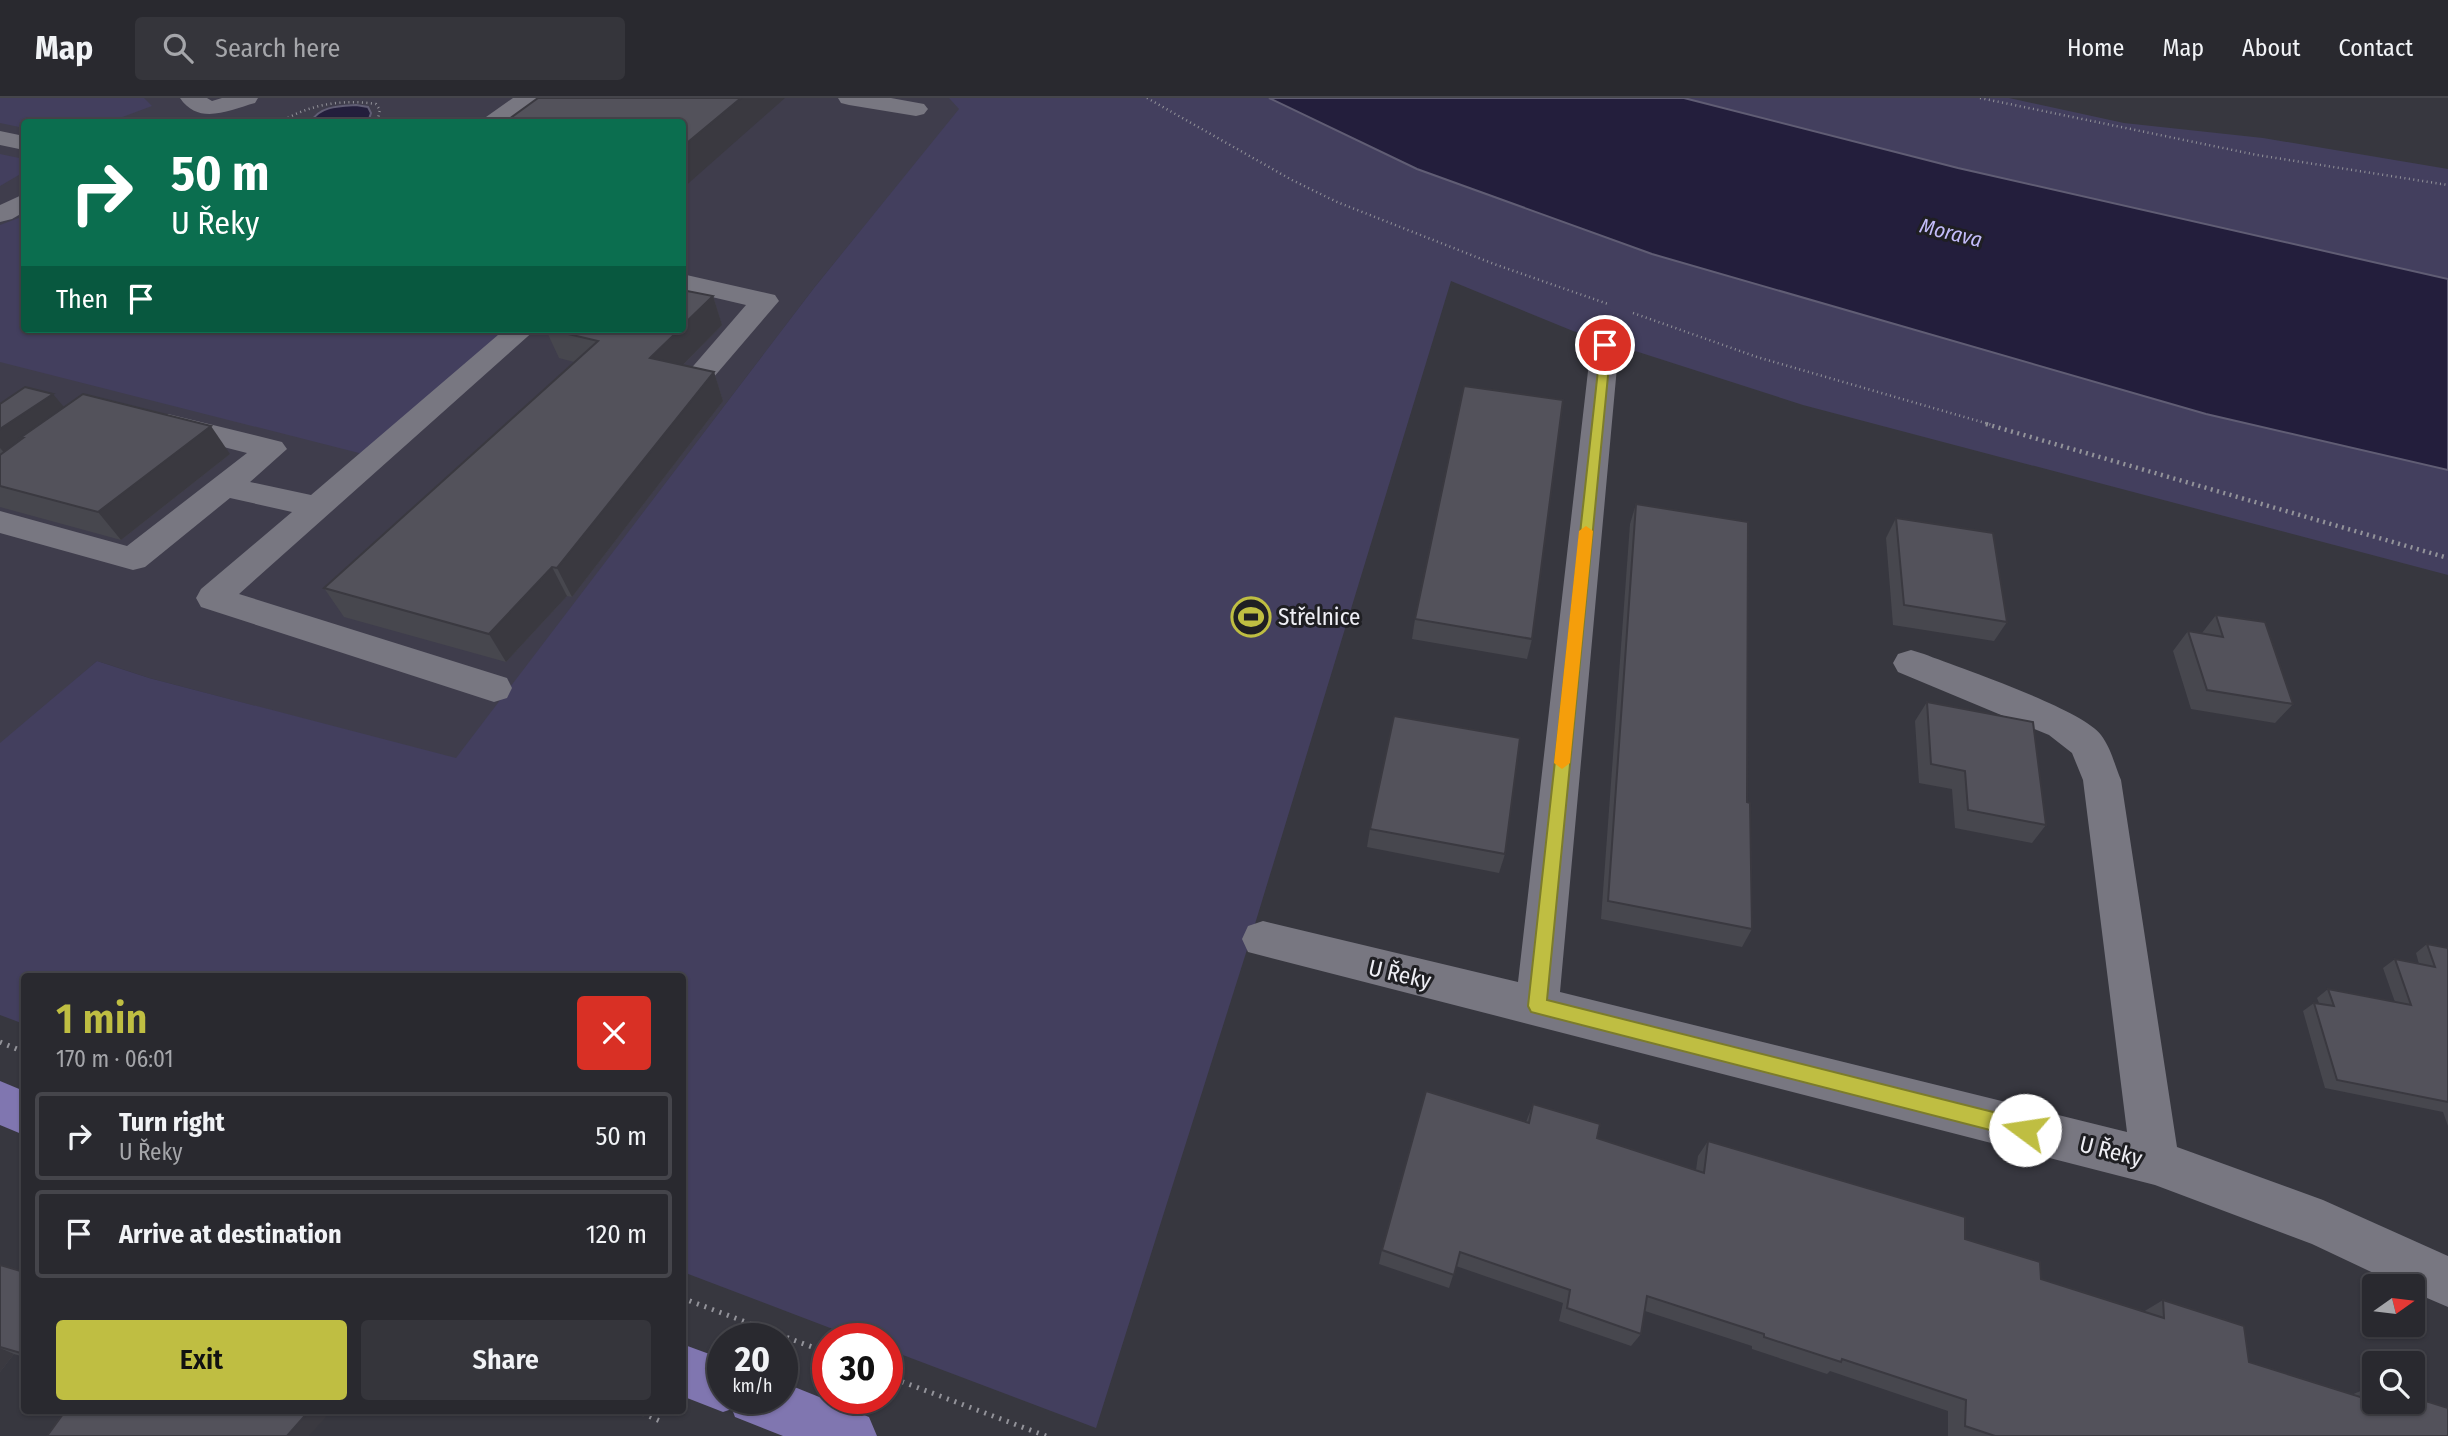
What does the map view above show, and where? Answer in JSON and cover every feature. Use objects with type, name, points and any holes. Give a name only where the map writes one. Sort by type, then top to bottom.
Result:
[{"type":"main road","points":[[0,1103],[21,1112]]},
{"type":"main road","points":[[686,1372],[707,1380]]},
{"type":"main road","points":[[787,1414],[823,1431]]},
{"type":"street","points":[[196,108],[247,98]]},
{"type":"street","points":[[498,119],[528,98]]},
{"type":"street","points":[[849,98],[923,102]]},
{"type":"street","points":[[0,138],[21,142]]},
{"type":"street","points":[[0,214],[21,204]]},
{"type":"street","points":[[686,283],[765,301],[697,379]]},
{"type":"street","points":[[494,688],[213,598],[517,333]]},
{"type":"street","points":[[1537,1006],[1605,345]]},
{"type":"street","points":[[0,522],[133,559],[271,449],[141,416]]},
{"type":"street","points":[[226,487],[318,508]]},
{"type":"street","name":"U Řeky","points":[[1910,663],[2062,725],[2087,744],[2102,780],[2155,1162]]},
{"type":"street","name":"U Řeky","points":[[1263,939],[2155,1162],[2323,1224],[2448,1282]]},
{"type":"path","points":[[1147,98],[1292,180],[1337,202],[1494,264],[1613,306]]},
{"type":"path","points":[[1980,98],[2257,155],[2448,185]]},
{"type":"path","points":[[288,119],[310,110],[354,100],[376,104],[380,110],[378,119]]},
{"type":"path","points":[[1626,310],[1757,357],[2448,558]]},
{"type":"path","points":[[0,1042],[21,1051]]},
{"type":"path","points":[[686,1300],[812,1347]]},
{"type":"path","points":[[903,1382],[1046,1436]]},
{"type":"shaded area","points":[[0,98],[969,98],[814,288],[456,759],[149,678],[97,661],[0,745]]},
{"type":"shaded area","points":[[0,98],[144,98],[152,106],[117,119],[21,119],[21,127],[0,123]]},
{"type":"shaded area","points":[[949,98],[1269,98],[1417,169],[1652,254],[2206,414],[2448,470],[2448,575],[1803,405],[1573,331],[1451,281],[1251,937],[1096,1428],[903,1355],[903,1323],[817,1323],[686,1273],[686,973],[21,973],[21,1023],[0,1015],[0,743],[97,661],[149,678],[456,758],[814,288],[959,109]]},
{"type":"shaded area","points":[[1684,98],[2009,98],[2124,123],[2263,138],[2448,169],[2448,279],[1958,168]]},
{"type":"shaded area","points":[[0,154],[21,158],[21,174],[0,186]]},
{"type":"shaded area","points":[[21,217],[21,333],[504,333],[363,454],[0,362],[0,225]]},
{"type":"water","name":"Morava","points":[[1269,98],[1684,98],[1958,168],[2448,279],[2448,470],[2206,414],[1652,254],[1417,169]]},
{"type":"water","points":[[337,107],[368,107],[371,113],[369,119],[313,119],[319,113]]},
{"type":"building","points":[[538,98],[741,98],[686,144],[686,119],[509,119]]},
{"type":"building","points":[[686,291],[713,296],[686,322]]},
{"type":"building","points":[[564,333],[676,333],[650,358],[714,372],[557,568],[552,567],[489,634],[324,588],[598,341]]},
{"type":"building","points":[[1464,386],[1563,400],[1532,639],[1415,619]]},
{"type":"building","points":[[25,387],[53,394],[0,429],[0,404]]},
{"type":"building","points":[[83,394],[211,426],[98,512],[0,486],[0,455]]},
{"type":"building","points":[[1636,504],[1748,522],[1747,802],[1750,803],[1752,929],[1608,901]]},
{"type":"building","points":[[1896,518],[1993,533],[2007,622],[1904,605]]},
{"type":"building","points":[[2216,615],[2265,622],[2293,704],[2207,690],[2188,631],[2223,637]]},
{"type":"building","points":[[1927,702],[2033,722],[2046,825],[1968,810],[1965,771],[1931,764]]},
{"type":"building","points":[[1394,716],[1520,738],[1505,854],[1370,829]]},
{"type":"building","points":[[2427,944],[2448,948],[2448,1102],[2337,1080],[2314,1003],[2334,1006],[2328,989],[2411,1005],[2395,959],[2435,967]]},
{"type":"building","points":[[1426,1091],[1529,1123],[1533,1104],[1600,1124],[1597,1138],[1704,1173],[1708,1141],[1965,1217],[1965,1239],[2040,1262],[2041,1279],[2164,1318],[2163,1300],[2244,1326],[2249,1362],[2362,1398],[2362,1414],[2425,1414],[2425,1401],[2448,1408],[2448,1436],[1995,1436],[1965,1426],[1966,1400],[1842,1359],[1841,1362],[1764,1337],[1764,1334],[1647,1296],[1641,1334],[1567,1308],[1570,1290],[1460,1252],[1454,1275],[1382,1250]]},
{"type":"building","points":[[0,1265],[21,1271],[21,1353],[0,1347]]},
{"type":"building","points":[[63,1414],[306,1414],[287,1436],[47,1436]]},
{"type":"slow traffic","points":[[1562,763],[1586,531]]},
{"type":"place","name":"Střelnice","points":[[1251,617]]},
{"type":"route","points":[[1605,345],[1537,1006],[2025,1130]]}]
